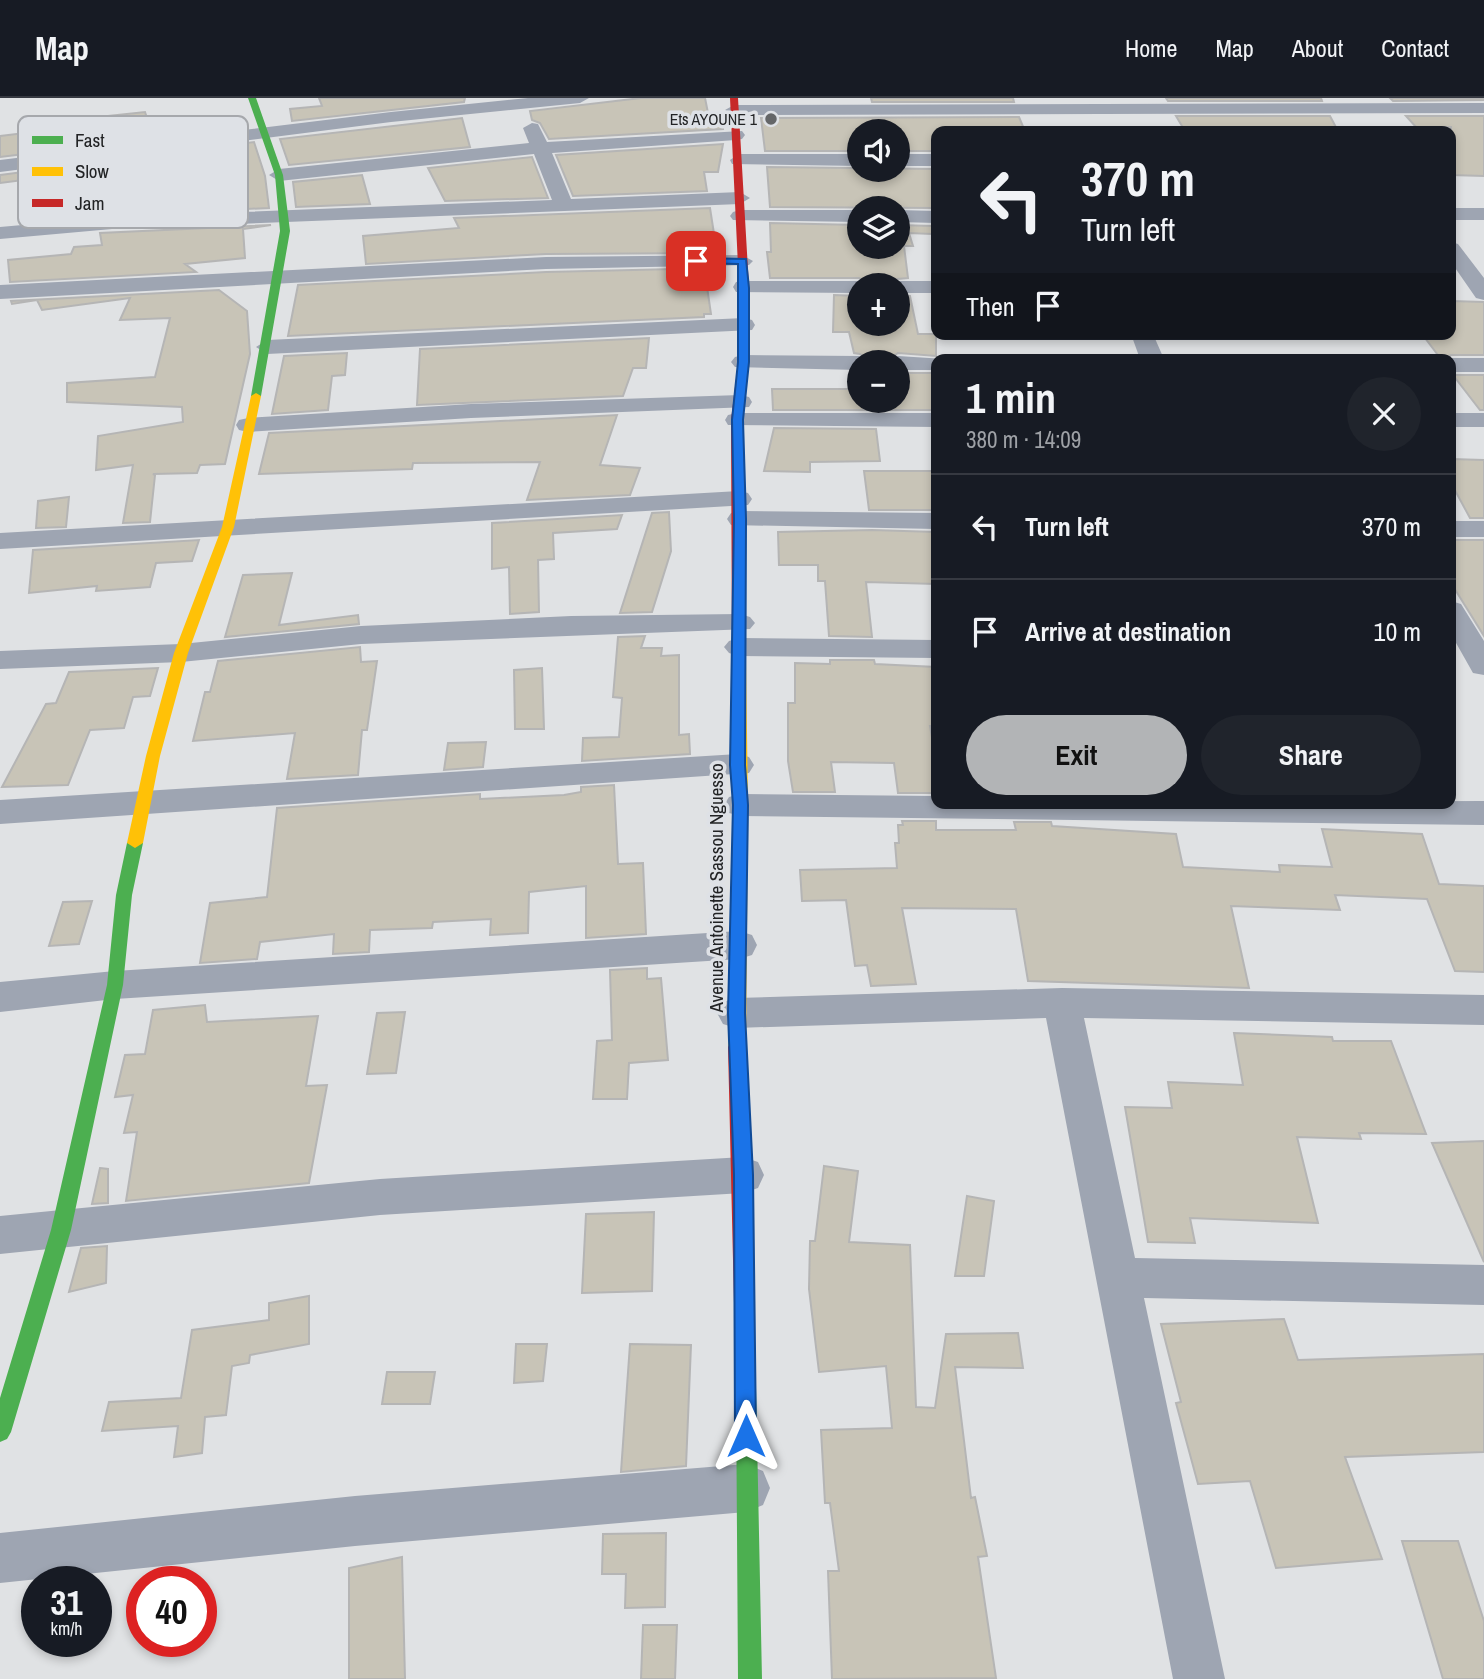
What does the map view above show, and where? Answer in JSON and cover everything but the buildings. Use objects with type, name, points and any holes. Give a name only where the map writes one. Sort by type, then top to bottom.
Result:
[{"type":"street","points":[[0,1432],[61,1230],[115,985],[124,895],[142,803],[181,653],[228,527],[267,346],[285,231],[279,175],[252,98]]},
{"type":"street","points":[[248,135],[522,100],[580,98]]},
{"type":"street","points":[[522,100],[564,205]]},
{"type":"street","points":[[734,104],[1451,103],[1484,108]]},
{"type":"street","name":"Avenue Antoinette Sassou Nguesso","points":[[734,104],[744,288],[743,362],[738,411],[738,765],[741,805],[736,1013],[743,1175],[750,1679]]},
{"type":"street","points":[[1052,104],[1059,126]]},
{"type":"street","points":[[1335,104],[1353,126]]},
{"type":"street","points":[[279,175],[539,148],[736,135]]},
{"type":"street","points":[[739,160],[847,160]]},
{"type":"street","points":[[910,160],[931,160]]},
{"type":"street","points":[[0,166],[18,164]]},
{"type":"street","points":[[248,219],[564,205],[740,207],[847,215]]},
{"type":"street","points":[[1456,214],[1484,215]]},
{"type":"street","points":[[910,216],[931,217]]},
{"type":"street","points":[[0,233],[56,228]]},
{"type":"street","points":[[1456,254],[1482,288]]},
{"type":"street","points":[[0,292],[546,263],[742,261]]},
{"type":"street","points":[[910,287],[931,286]]},
{"type":"street","points":[[1456,286],[1482,288]]},
{"type":"street","points":[[744,288],[847,287]]},
{"type":"street","points":[[267,346],[744,325]]},
{"type":"street","points":[[743,362],[847,363]]},
{"type":"street","points":[[910,363],[931,363]]},
{"type":"street","points":[[1456,365],[1484,365]]},
{"type":"street","points":[[248,425],[471,411],[738,411],[931,420]]},
{"type":"street","points":[[1456,421],[1484,420]]},
{"type":"street","points":[[0,541],[228,527],[740,509],[931,521]]},
{"type":"street","points":[[1456,529],[1484,529]]},
{"type":"street","points":[[1456,620],[1474,656]]},
{"type":"street","points":[[0,660],[181,653],[361,635],[570,625],[931,649]]},
{"type":"street","points":[[0,812],[738,765]]},
{"type":"street","points":[[741,805],[931,807]]},
{"type":"street","points":[[1112,809],[1484,813]]},
{"type":"street","points":[[0,997],[115,985],[739,945]]},
{"type":"street","points":[[736,1013],[1062,1003],[1484,1010]]},
{"type":"street","points":[[1062,1003],[1199,1679]]},
{"type":"street","points":[[0,1236],[380,1197],[743,1175]]},
{"type":"street","points":[[1119,1278],[1484,1285]]},
{"type":"street","points":[[0,1558],[355,1521],[746,1488]]},
{"type":"traffic: fast","points":[[252,98],[279,175],[285,231],[256,396]]},
{"type":"traffic: fast","points":[[0,1432],[61,1230],[115,985],[124,895],[135,843]]},
{"type":"traffic: fast","points":[[746,1388],[750,1679]]},
{"type":"traffic: slow","points":[[135,843],[153,756],[181,653],[228,527],[256,396]]},
{"type":"traffic: slow","points":[[737,1047],[741,805],[739,659]]},
{"type":"traffic: jam","points":[[734,98],[744,287],[743,362],[737,420],[739,659]]},
{"type":"traffic: jam","points":[[737,1047],[746,1388]]},
{"type":"place","name":"Ets AYOUNE 1","points":[[771,119]]},
{"type":"route","points":[[696,261],[742,261],[744,288],[743,362],[737,420],[740,519],[738,765],[741,805],[736,1013],[743,1175],[746,1436]]}]
